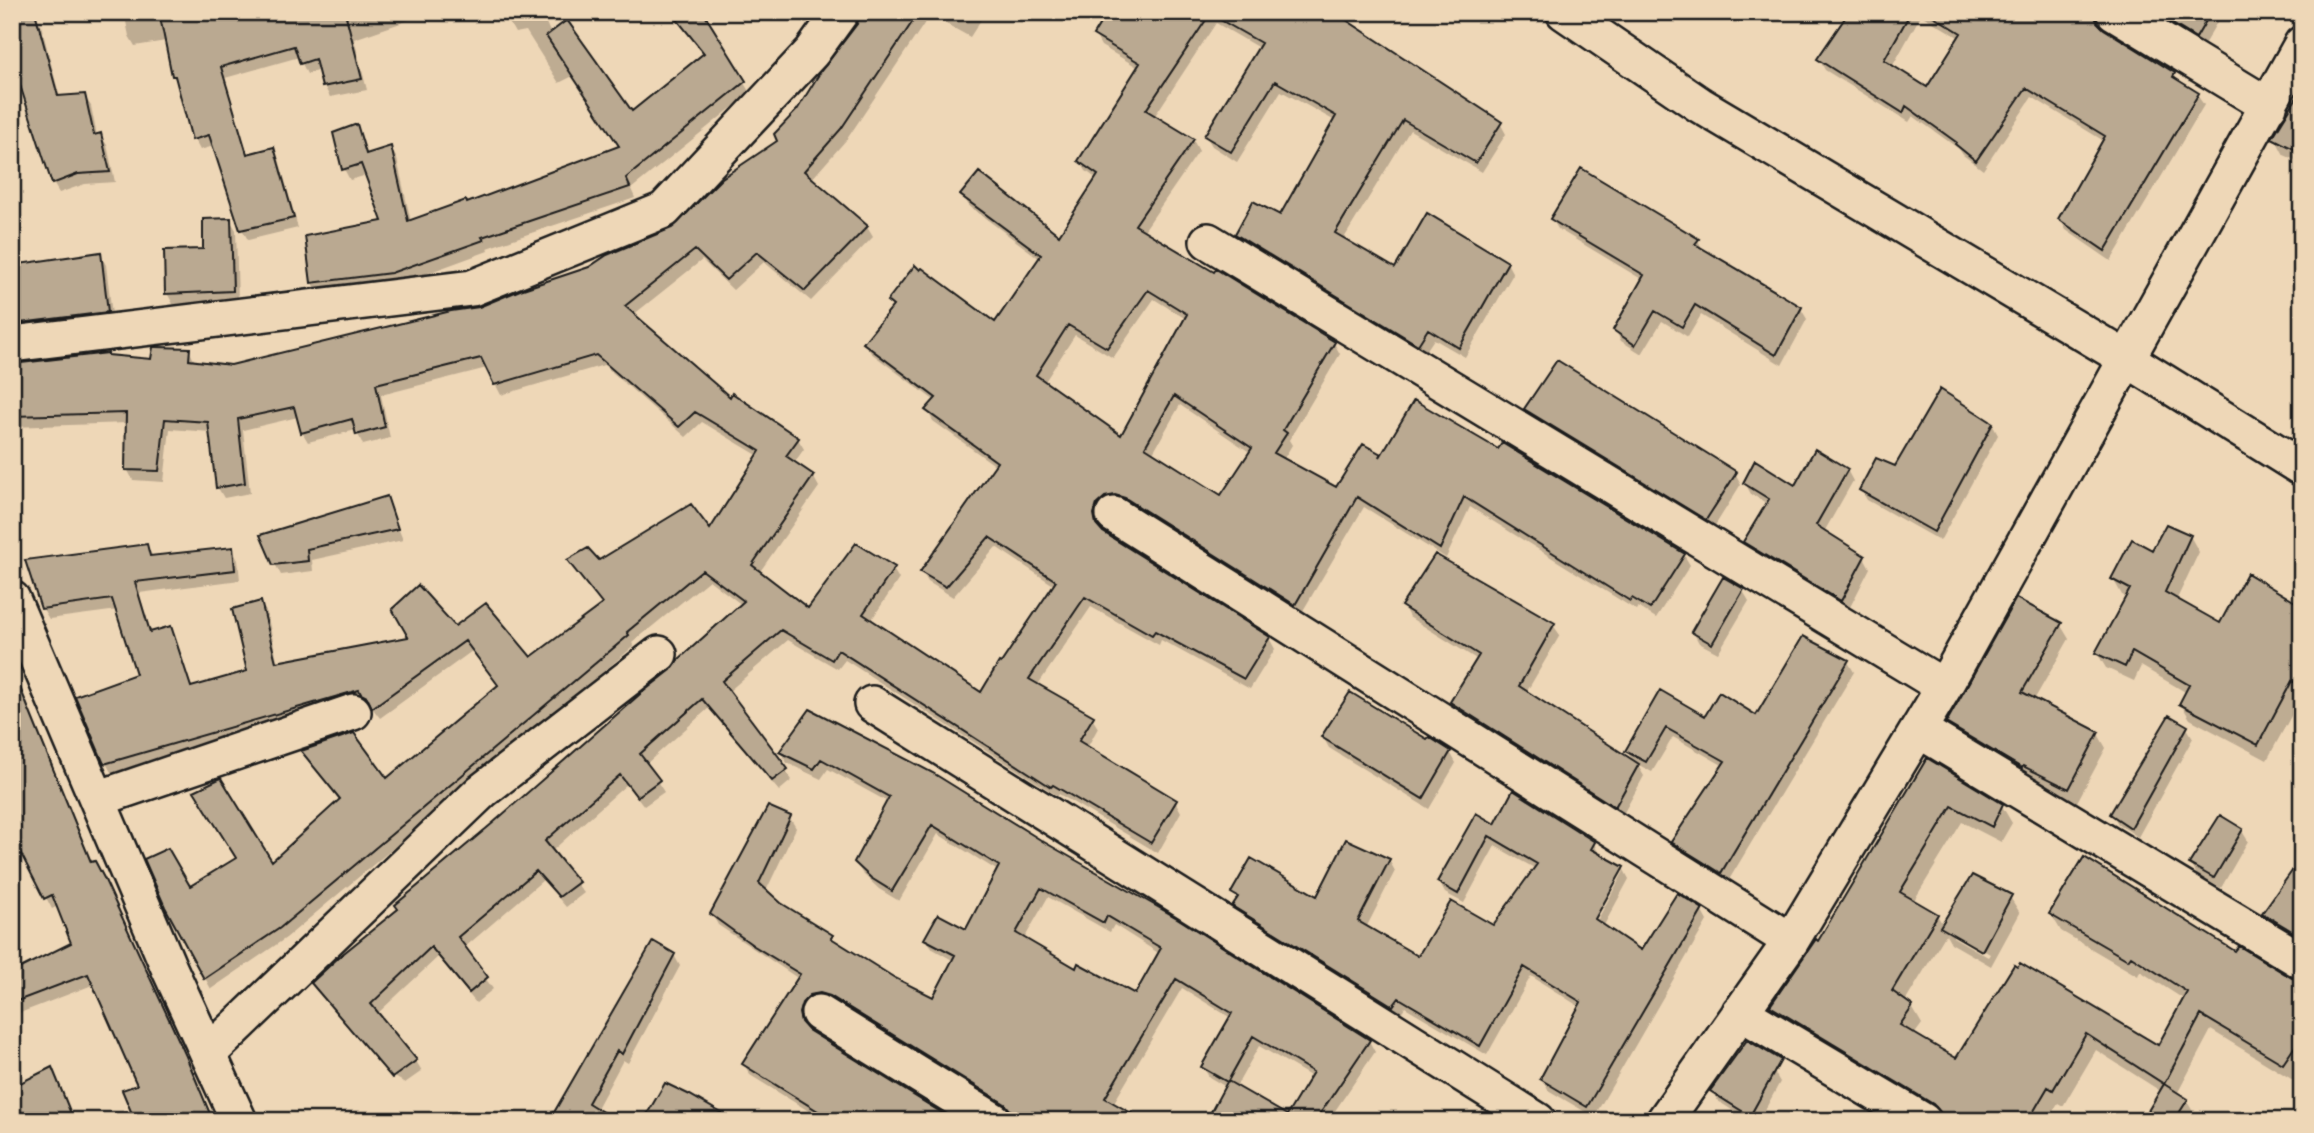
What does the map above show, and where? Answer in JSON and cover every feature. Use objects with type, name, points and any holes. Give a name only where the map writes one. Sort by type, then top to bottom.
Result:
[{"type":"street","points":[[12,344],[472,288],[664,210],[813,52],[841,12]]},
{"type":"street","points":[[1564,12],[1700,105],[2127,359],[2302,468]]},
{"type":"street","points":[[2114,12],[2269,106]]},
{"type":"street","points":[[1664,1121],[1791,941],[1919,730],[2302,44]]},
{"type":"street","points":[[1208,241],[1944,687]]},
{"type":"street","points":[[1114,515],[1791,941]]},
{"type":"street","points":[[12,599],[169,968],[239,1121]]},
{"type":"street","points":[[208,1053],[482,791],[659,654]]},
{"type":"street","points":[[872,704],[1538,1121]]},
{"type":"street","points":[[97,799],[353,712]]},
{"type":"street","points":[[1919,730],[2302,961]]},
{"type":"street","points":[[1740,1012],[1923,1121]]},
{"type":"street","points":[[818,1013],[994,1121]]},
{"type":"building","points":[[35,12],[58,96],[85,94],[94,135],[101,133],[110,172],[78,174],[52,184],[16,73],[12,74],[12,17]]},
{"type":"building","points":[[159,12],[345,12],[362,79],[322,87],[315,59],[300,64],[294,46],[221,67],[247,154],[274,147],[294,218],[240,230],[209,135],[192,140],[175,76],[172,76]]},
{"type":"building","points":[[671,12],[703,12],[746,81],[626,178],[630,187],[482,237],[484,240],[391,273],[311,283],[305,236],[382,221],[361,164],[342,170],[333,133],[357,124],[366,154],[391,146],[408,221],[466,200],[467,203],[619,146],[546,36],[567,20],[632,111],[704,53]]},
{"type":"building","points":[[861,12],[919,12],[841,129],[804,171],[868,226],[805,291],[757,252],[726,280],[695,250],[625,306],[730,397],[732,393],[799,438],[786,456],[814,475],[752,565],[808,608],[856,543],[895,567],[863,614],[981,692],[1056,581],[989,537],[946,587],[920,572],[997,462],[925,410],[936,398],[863,343],[893,306],[887,301],[915,265],[995,322],[1041,255],[960,195],[979,172],[1059,235],[1098,175],[1078,161],[1140,63],[1093,35],[1107,12],[1334,12],[1502,122],[1476,163],[1403,120],[1335,233],[1395,268],[1427,213],[1508,262],[1459,348],[1428,329],[1418,345],[1235,234],[1253,201],[1280,215],[1336,116],[1275,81],[1231,152],[1204,136],[1261,43],[1210,14],[1146,110],[1194,139],[1135,225],[1214,272],[1216,269],[1335,342],[1283,430],[1287,433],[1274,453],[1336,487],[1363,444],[1381,454],[1380,457],[1414,400],[1498,449],[1502,443],[1685,554],[1650,609],[1632,598],[1630,601],[1464,497],[1440,549],[1357,497],[1295,605],[1125,498],[1115,495],[1105,497],[1097,504],[1094,514],[1096,524],[1103,532],[1270,637],[1244,679],[1155,631],[1152,635],[1085,597],[1029,679],[1094,716],[1079,741],[1177,800],[1151,843],[1053,785],[1051,787],[838,650],[832,660],[781,630],[722,681],[788,769],[772,781],[702,699],[640,754],[660,780],[637,797],[620,775],[545,841],[579,882],[559,897],[536,871],[458,937],[488,977],[469,993],[431,947],[371,1004],[417,1060],[392,1078],[311,983],[398,909],[395,905],[671,670],[678,660],[744,601],[702,570],[627,632],[629,635],[280,928],[204,979],[165,907],[144,859],[168,848],[190,886],[236,858],[194,791],[221,778],[272,861],[340,799],[301,751],[354,733],[387,778],[498,685],[465,641],[372,708],[367,697],[359,690],[104,764],[75,696],[136,674],[112,599],[41,609],[25,560],[147,544],[150,556],[233,547],[235,570],[135,582],[150,632],[171,626],[191,687],[247,671],[232,609],[261,601],[276,662],[408,637],[392,609],[418,585],[455,626],[486,603],[531,657],[602,604],[567,560],[588,548],[599,560],[691,504],[710,529],[760,451],[695,412],[679,427],[596,355],[494,385],[481,358],[376,384],[385,427],[356,435],[352,419],[301,433],[294,407],[238,419],[245,483],[216,488],[208,422],[165,419],[159,471],[125,470],[126,413],[12,416],[12,364],[108,353],[151,359],[153,347],[157,347],[190,348],[189,360],[231,365],[451,311],[479,307],[589,267],[607,255],[672,228],[722,178],[777,141],[774,134],[797,110],[821,71],[857,24]],"holes":[[[1148,290],[1187,314],[1121,435],[1036,375],[1068,325],[1107,348]],[[1174,396],[1252,448],[1221,495],[1145,447]]]},
{"type":"building","points":[[1849,12],[1911,12],[1884,60],[1927,87],[1961,33],[1927,12],[2094,12],[2097,22],[2104,29],[2175,73],[2173,77],[2199,93],[2105,251],[2058,219],[2105,136],[2026,88],[1976,161],[1955,144],[1956,142],[1906,106],[1903,113],[1817,59]]},
{"type":"building","points":[[2153,12],[2211,12],[2196,38]]},
{"type":"building","points":[[2302,89],[2302,153],[2272,138]]},
{"type":"building","points":[[1581,168],[1699,239],[1695,244],[1802,307],[1776,355],[1695,305],[1682,327],[1655,311],[1635,345],[1613,330],[1644,275],[1550,219]]},
{"type":"building","points":[[231,218],[233,291],[165,294],[164,250],[203,249],[203,219]]},
{"type":"building","points":[[101,252],[108,312],[12,324],[12,265]]},
{"type":"building","points":[[1557,360],[1737,472],[1706,520],[1524,409]]},
{"type":"building","points":[[1940,389],[1993,423],[1934,532],[1859,490],[1876,458],[1895,466]]},
{"type":"building","points":[[1815,449],[1848,469],[1816,525],[1865,556],[1841,601],[1743,542],[1769,499],[1743,483],[1755,460],[1795,485]]},
{"type":"building","points":[[387,496],[398,529],[307,549],[308,561],[273,565],[260,535]]},
{"type":"building","points":[[2166,524],[2191,535],[2165,592],[2220,623],[2247,573],[2302,606],[2302,687],[2292,681],[2258,745],[2179,704],[2189,685],[2132,652],[2125,667],[2095,653],[2130,589],[2111,579],[2132,539],[2152,550]]},
{"type":"building","points":[[1435,554],[1555,623],[1519,686],[1639,764],[1615,807],[1450,702],[1479,655],[1401,606]]},
{"type":"building","points":[[1723,577],[1744,589],[1712,644],[1691,632]]},
{"type":"building","points":[[2016,598],[2062,623],[2022,692],[2099,732],[2069,789],[2023,766],[2022,768],[1946,723]]},
{"type":"building","points":[[1803,636],[1849,660],[1721,873],[1671,842],[1725,761],[1666,728],[1646,762],[1625,751],[1660,690],[1705,716],[1719,692],[1756,715]]},
{"type":"building","points":[[12,668],[91,862],[95,861],[104,878],[213,1121],[135,1121],[122,1090],[137,1085],[88,974],[12,1003],[12,972],[71,943],[52,895],[44,899],[12,836]]},
{"type":"building","points":[[1350,692],[1451,751],[1423,799],[1321,737]]},
{"type":"building","points":[[810,709],[933,773],[1044,842],[1177,918],[1370,1040],[1315,1121],[1206,1121],[1227,1082],[1201,1067],[1232,1013],[1176,979],[1105,1098],[1145,1121],[1014,1121],[1005,1104],[830,996],[820,993],[810,995],[802,1003],[799,1013],[801,1022],[808,1030],[955,1121],[834,1121],[742,1064],[800,974],[754,946],[710,914],[768,806],[791,816],[759,883],[781,903],[833,935],[831,938],[895,978],[933,997],[955,955],[924,939],[938,914],[966,929],[999,866],[932,825],[892,891],[871,878],[854,862],[889,797],[821,759],[814,769],[779,752]],"holes":[[[1041,888],[1104,923],[1107,916],[1161,948],[1135,994],[1078,963],[1076,968],[1016,933]],[[1253,1036],[1313,1072],[1287,1115],[1228,1081]]]},
{"type":"building","points":[[2169,715],[2188,726],[2131,828],[2110,814]]},
{"type":"building","points":[[1927,758],[2003,804],[1992,827],[1952,806],[1900,892],[1938,914],[1892,991],[1913,1006],[1900,1025],[1956,1058],[2014,965],[2017,967],[2020,963],[2158,1045],[2187,992],[2131,956],[2128,960],[2049,914],[2084,857],[2235,951],[2239,946],[2292,978],[2302,981],[2302,1036],[2283,1064],[2201,1015],[2164,1084],[2086,1034],[2053,1090],[2048,1087],[2028,1121],[1954,1121],[1933,1104],[1770,1006],[1816,939],[1818,941]]},
{"type":"building","points":[[1513,790],[1595,842],[1591,849],[1624,867],[1595,919],[1641,950],[1677,893],[1703,909],[1587,1107],[1540,1079],[1581,1002],[1524,967],[1480,1046],[1399,998],[1393,1006],[1232,906],[1238,897],[1231,893],[1251,858],[1317,896],[1346,839],[1390,859],[1358,921],[1418,956],[1451,901],[1493,925],[1537,864],[1489,836],[1458,894],[1437,882],[1476,813],[1495,824]]},
{"type":"building","points":[[2220,815],[2243,829],[2214,878],[2189,864]]},
{"type":"building","points":[[2302,857],[2302,937],[2262,913]]},
{"type":"building","points":[[1972,875],[2012,895],[1982,951],[1940,927]]},
{"type":"building","points":[[653,941],[675,954],[622,1054],[617,1051],[588,1103],[617,1121],[549,1121]]},
{"type":"building","points":[[1747,1040],[1781,1060],[1750,1116],[1710,1091]]},
{"type":"building","points":[[52,1067],[74,1121],[25,1121],[12,1095],[12,1087]]},
{"type":"building","points":[[665,1083],[690,1095],[735,1121],[643,1121]]},
{"type":"building","points":[[2164,1084],[2188,1099],[2174,1121],[2142,1121]]}]
